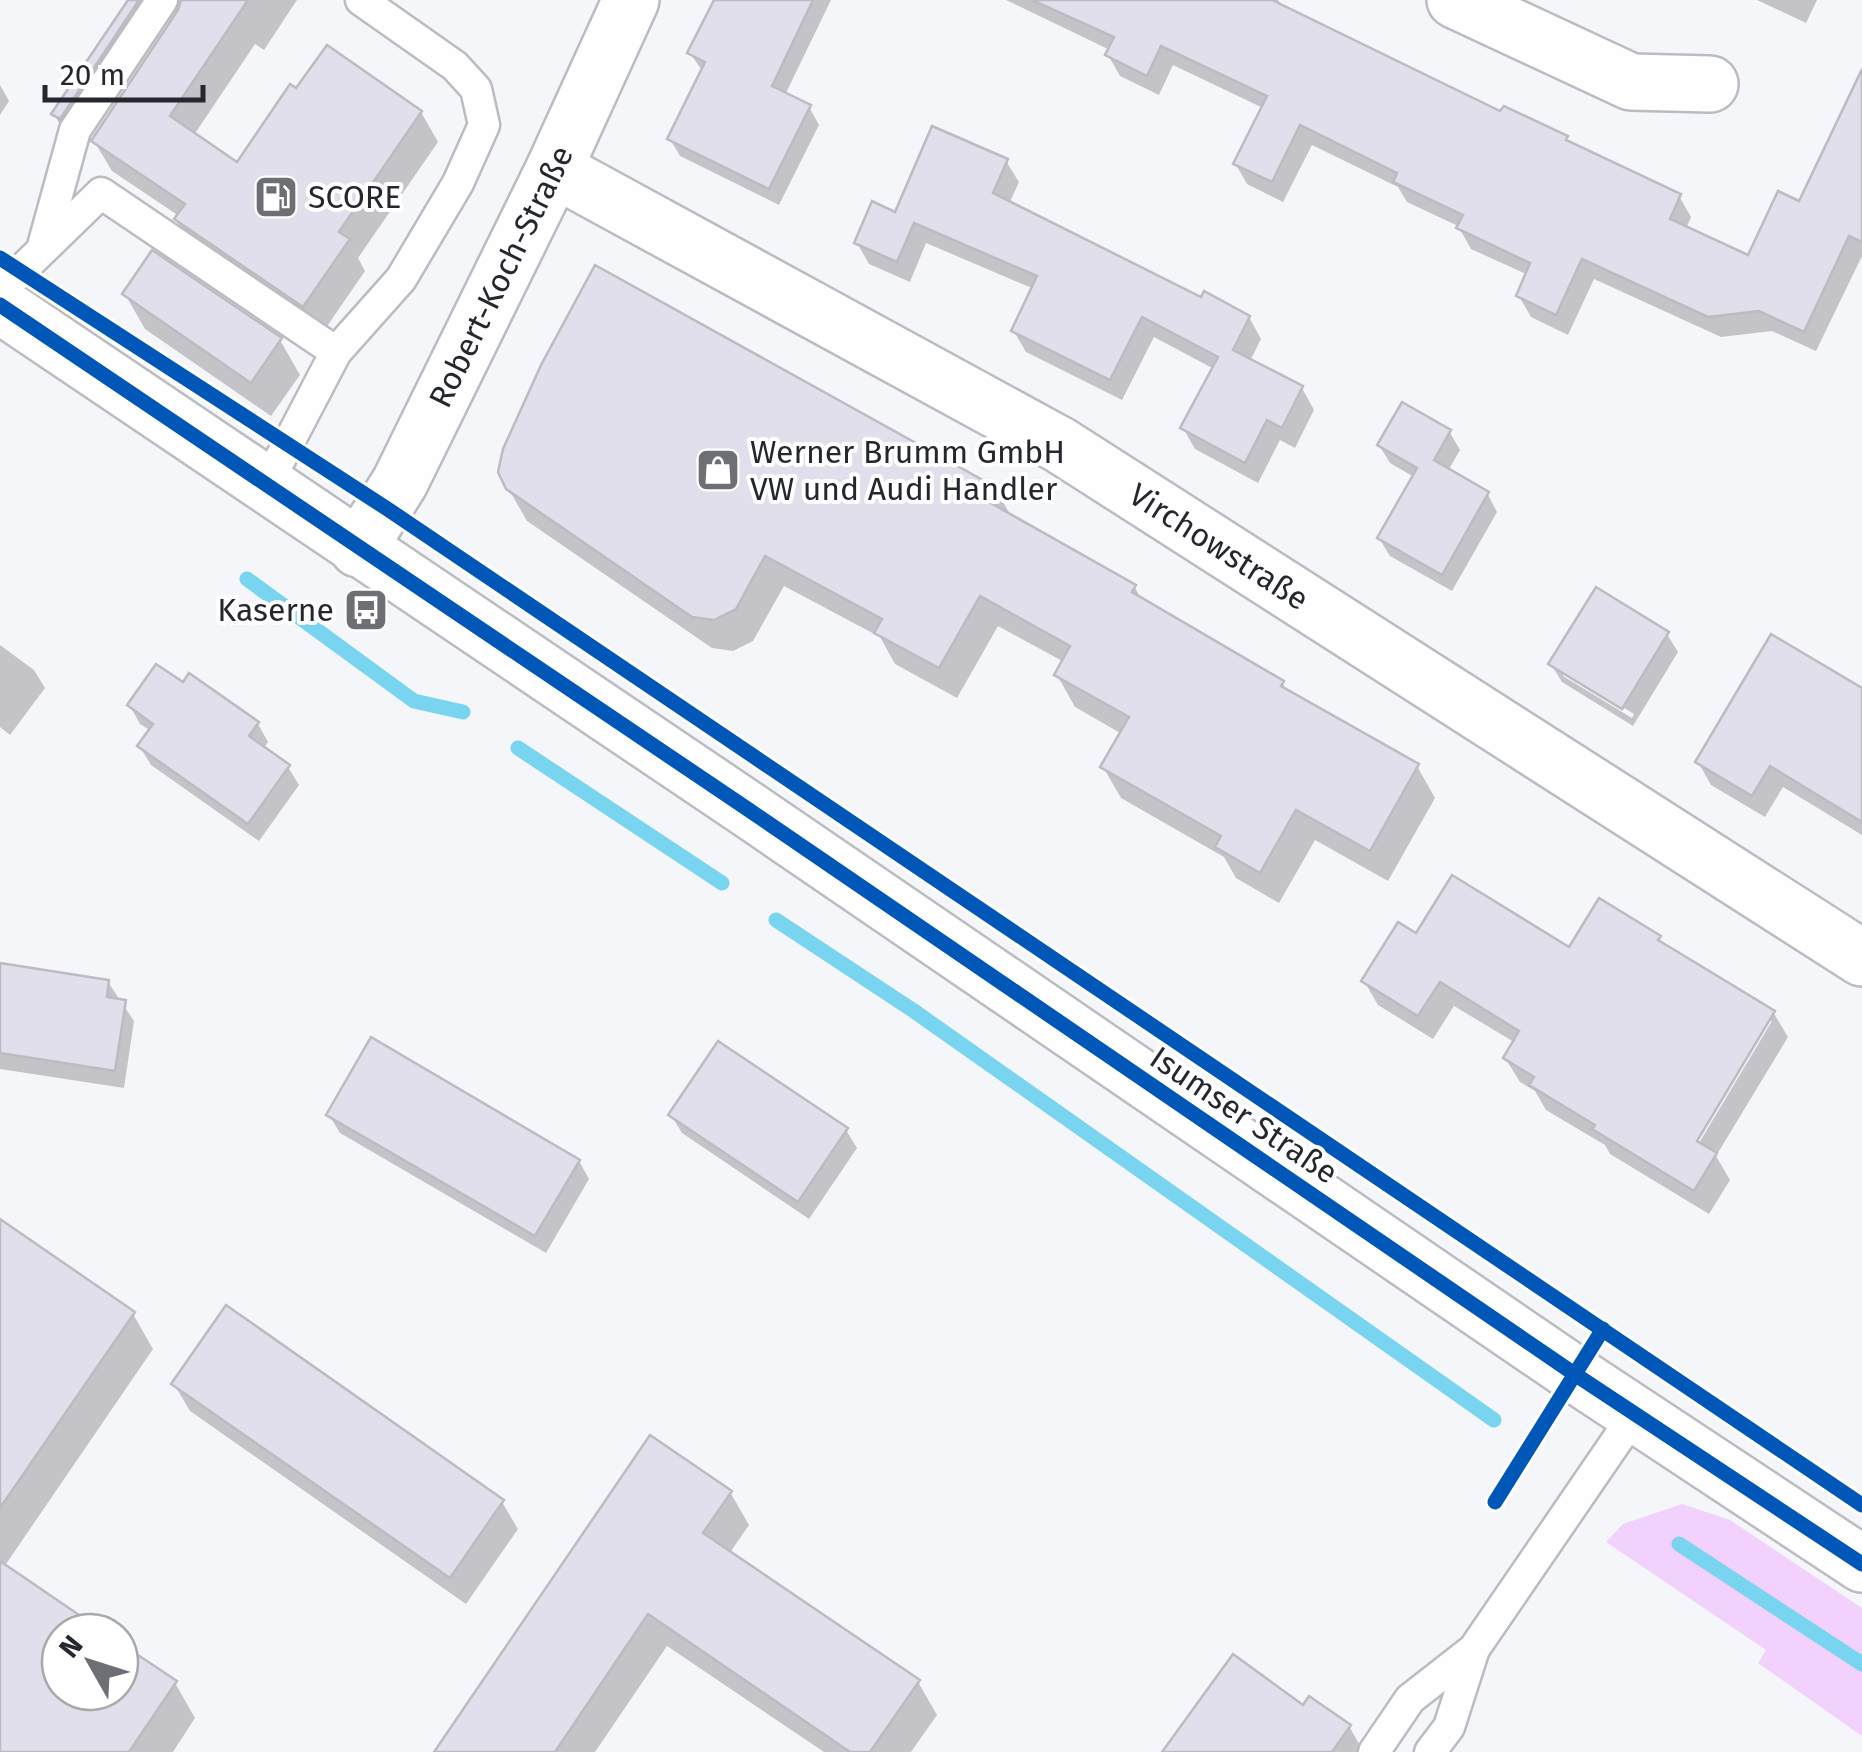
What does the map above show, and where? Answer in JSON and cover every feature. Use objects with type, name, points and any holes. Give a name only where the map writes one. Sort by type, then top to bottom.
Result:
[{"type":"street","name":"Robert-Koch-Straße","points":[[358,549],[400,482],[554,170],[631,0]]},
{"type":"street","points":[[1455,0],[1631,82],[1710,84]]},
{"type":"street","name":"Virchowstraße","points":[[554,170],[1060,444],[1862,958]]},
{"type":"street","name":"Isumser Straße","points":[[0,306],[1862,1564]]},
{"type":"lane","points":[[43,246],[75,130],[162,0]]},
{"type":"lane","points":[[266,486],[336,352],[401,279],[458,183],[484,125],[476,89],[455,66],[361,0]]},
{"type":"lane","points":[[0,292],[101,193],[336,352]]},
{"type":"lane","points":[[1430,1752],[1448,1727],[1491,1640],[1635,1414]]},
{"type":"lane","points":[[1374,1752],[1410,1699],[1491,1640]]},
{"type":"shaded area","points":[[1682,1504],[1730,1520],[1862,1608],[1862,1736],[1758,1663],[1766,1650],[1606,1542],[1623,1524]]},
{"type":"building","points":[[128,0],[139,0],[60,119],[51,114]]},
{"type":"building","name":"SCORE","points":[[181,0],[248,0],[170,116],[237,162],[290,84],[296,88],[327,45],[422,111],[339,232],[350,239],[303,307],[174,219],[185,204],[91,141]]},
{"type":"building","points":[[714,0],[813,0],[772,86],[811,105],[769,189],[667,139],[705,62],[687,53]]},
{"type":"building","points":[[1032,0],[1272,0],[1500,111],[1504,106],[1568,136],[1566,140],[1681,194],[1670,219],[1748,255],[1778,191],[1799,201],[1862,69],[1862,242],[1849,236],[1804,332],[1759,311],[1708,317],[1582,259],[1556,315],[1516,296],[1530,263],[1456,228],[1463,215],[1393,182],[1397,173],[1300,125],[1272,182],[1233,164],[1267,96],[1161,46],[1147,76],[1105,55],[1114,37]]},
{"type":"building","points":[[932,126],[1008,159],[993,193],[1201,297],[1204,291],[1250,316],[1233,350],[1303,386],[1282,428],[1267,420],[1245,463],[1180,428],[1218,357],[1142,317],[1110,380],[1011,331],[1037,276],[914,223],[897,262],[854,243],[872,201],[895,212]]},
{"type":"building","points":[[152,250],[282,338],[251,383],[122,294]]},
{"type":"building","points":[[595,265],[997,488],[989,502],[1136,585],[1132,592],[1284,681],[1281,686],[1419,764],[1370,851],[1296,810],[1260,873],[1215,847],[1221,836],[1100,767],[1129,717],[1054,675],[1070,646],[980,596],[939,668],[874,633],[882,619],[765,556],[736,609],[714,620],[692,617],[506,489],[498,472],[503,449],[541,365]]},
{"type":"building","points":[[1402,402],[1451,430],[1434,460],[1489,492],[1442,575],[1377,538],[1417,468],[1377,445]]},
{"type":"building","points":[[1596,587],[1669,632],[1622,709],[1548,664]]},
{"type":"building","points":[[1771,634],[1862,688],[1862,822],[1770,766],[1752,796],[1695,762]]},
{"type":"building","points":[[156,664],[183,682],[189,673],[259,722],[249,736],[290,765],[248,824],[137,746],[153,724],[127,705]]},
{"type":"building","points":[[1452,875],[1569,947],[1599,898],[1661,936],[1658,940],[1775,1011],[1697,1141],[1717,1153],[1694,1191],[1529,1085],[1534,1077],[1503,1058],[1519,1031],[1440,982],[1418,1016],[1361,981],[1398,922],[1416,933]]},
{"type":"building","points":[[0,963],[109,980],[107,997],[126,1000],[115,1071],[0,1053]]},
{"type":"building","points":[[371,1037],[580,1160],[535,1236],[326,1115]]},
{"type":"building","points":[[718,1041],[848,1128],[798,1202],[668,1115]]},
{"type":"building","points":[[0,1219],[135,1312],[0,1508]]},
{"type":"building","points":[[226,1305],[504,1500],[450,1578],[171,1384]]},
{"type":"building","points":[[650,1435],[732,1491],[703,1533],[920,1680],[870,1752],[850,1752],[648,1614],[555,1752],[434,1752]]},
{"type":"building","points":[[0,1561],[75,1612],[40,1612],[40,1712],[140,1712],[140,1656],[177,1681],[129,1752],[0,1752]]},
{"type":"building","points":[[1233,1654],[1303,1705],[1309,1696],[1351,1725],[1332,1752],[1162,1752]]},
{"type":"waterway","points":[[247,579],[414,701],[463,712]]},
{"type":"waterway","points":[[518,748],[722,883]]},
{"type":"waterway","points":[[776,920],[914,1011],[1494,1420]]},
{"type":"waterway","points":[[1679,1544],[1862,1664]]},
{"type":"cycle path","points":[[0,258],[386,508],[1862,1505]]},
{"type":"cycle path","points":[[0,305],[1573,1373],[1862,1564]]},
{"type":"cycle path","points":[[1495,1502],[1603,1329]]},
{"type":"place","name":"SCORE","points":[[276,197]]},
{"type":"place","name":"Werner Brumm GmbH VW und Audi Handler","points":[[718,470]]},
{"type":"place","name":"Kaserne","points":[[366,610]]}]
